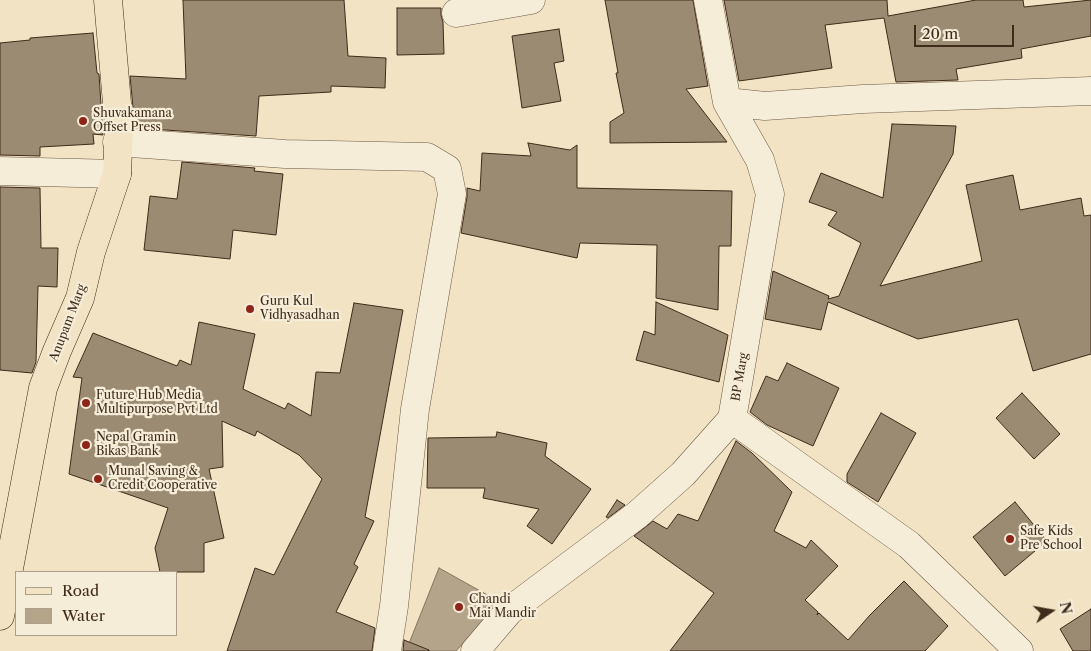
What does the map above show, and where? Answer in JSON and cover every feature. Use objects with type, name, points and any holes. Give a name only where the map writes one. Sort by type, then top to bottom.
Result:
[{"type":"main road","name":"Anupam Marg","points":[[0,616],[43,388],[80,298],[92,252],[117,174],[119,126],[108,0]]},
{"type":"street","points":[[456,13],[531,0]]},
{"type":"street","name":"BP Marg","points":[[475,651],[510,611],[636,515],[683,474],[732,419],[770,194],[760,160],[727,102],[708,0]]},
{"type":"street","points":[[727,102],[765,106],[863,99],[1091,92]]},
{"type":"street","points":[[117,142],[285,154],[427,157],[447,169],[452,194],[415,409],[394,606],[387,651]]},
{"type":"street","points":[[0,171],[117,174]]},
{"type":"street","points":[[732,419],[909,545],[1019,651]]},
{"type":"water","name":"Chandi Mai Mandir","points":[[439,568],[500,602],[456,651],[406,651]]},
{"type":"building","points":[[183,0],[344,0],[348,56],[386,58],[385,88],[331,86],[331,92],[259,96],[256,136],[135,128],[130,76],[186,79]]},
{"type":"building","points":[[605,0],[693,0],[708,86],[686,89],[727,142],[610,143],[610,122],[624,113]]},
{"type":"building","points":[[724,0],[887,0],[888,16],[976,0],[1023,0],[1024,7],[1091,0],[1091,36],[1021,49],[1022,58],[956,69],[958,80],[896,82],[884,18],[825,25],[832,68],[739,81]]},
{"type":"building","points":[[397,8],[441,8],[444,54],[397,55]]},
{"type":"building","points":[[559,29],[564,61],[554,63],[561,101],[522,108],[512,36]]},
{"type":"building","points":[[93,33],[97,73],[99,74],[103,135],[93,134],[94,144],[40,147],[40,156],[0,155],[0,43],[30,40],[30,38]]},
{"type":"building","points":[[892,124],[956,126],[953,154],[880,286],[982,261],[966,185],[1013,175],[1020,210],[1081,198],[1084,216],[1091,215],[1091,354],[1033,371],[1018,319],[918,339],[828,302],[821,330],[765,319],[773,271],[829,296],[828,299],[839,296],[861,243],[828,225],[837,212],[809,202],[821,173],[883,198]]},
{"type":"building","points":[[528,143],[570,150],[577,145],[577,188],[732,191],[731,246],[719,246],[718,310],[656,298],[657,245],[580,243],[577,258],[461,233],[467,188],[480,191],[482,153],[531,156]]},
{"type":"building","points":[[182,162],[255,168],[254,171],[283,174],[276,235],[233,230],[230,259],[144,250],[150,196],[177,199]]},
{"type":"building","points":[[0,187],[40,188],[41,248],[58,248],[57,287],[38,286],[36,362],[32,373],[0,370]]},
{"type":"building","points":[[656,302],[728,335],[719,382],[636,360],[644,331],[655,335]]},
{"type":"building","points":[[354,303],[403,310],[365,517],[374,521],[354,564],[358,567],[336,612],[375,628],[372,651],[227,651],[255,568],[274,575],[322,479],[299,455],[257,431],[255,436],[222,421],[223,467],[209,469],[224,538],[204,543],[204,572],[160,571],[155,548],[168,508],[69,474],[82,378],[73,377],[93,333],[177,366],[180,360],[191,365],[199,322],[255,334],[243,389],[285,409],[288,403],[311,416],[316,372],[340,373]]},
{"type":"building","points":[[787,363],[839,388],[813,446],[767,425],[750,412],[766,376],[778,381]]},
{"type":"building","points":[[1022,393],[1060,434],[1034,459],[996,418]]},
{"type":"building","points":[[881,413],[916,433],[878,502],[847,482],[847,474]]},
{"type":"building","points":[[497,432],[547,443],[545,456],[591,489],[552,544],[527,526],[539,509],[483,498],[485,488],[427,488],[428,438],[496,437]]},
{"type":"building","points":[[736,441],[752,453],[792,492],[774,531],[806,548],[811,540],[838,566],[805,600],[818,612],[817,615],[819,613],[848,640],[904,581],[948,626],[925,651],[670,651],[714,593],[634,536],[653,521],[667,529],[678,514],[698,521]]},
{"type":"building","points":[[617,500],[625,505],[608,518],[606,517]]},
{"type":"building","name":"Safe Kids Pre School","points":[[1015,502],[1047,541],[1005,576],[973,537]]},
{"type":"building","points":[[1091,609],[1091,651],[1073,651],[1060,629]]},
{"type":"building","points":[[404,640],[429,650],[429,651],[403,651]]},
{"type":"place","name":"Shuvakamana Offset Press","points":[[83,121]]},
{"type":"place","name":"Guru Kul Vidhyasadhan","points":[[250,309]]},
{"type":"place","name":"Future Hub Media Multipurpose Pvt Ltd","points":[[86,403]]},
{"type":"place","name":"Nepal Gramin Bikas Bank","points":[[86,445]]},
{"type":"place","name":"Munal Saving & Credit Cooperative","points":[[98,479]]},
{"type":"place","name":"Safe Kids Pre School","points":[[1010,539]]},
{"type":"place","name":"Chandi Mai Mandir","points":[[459,607]]}]
